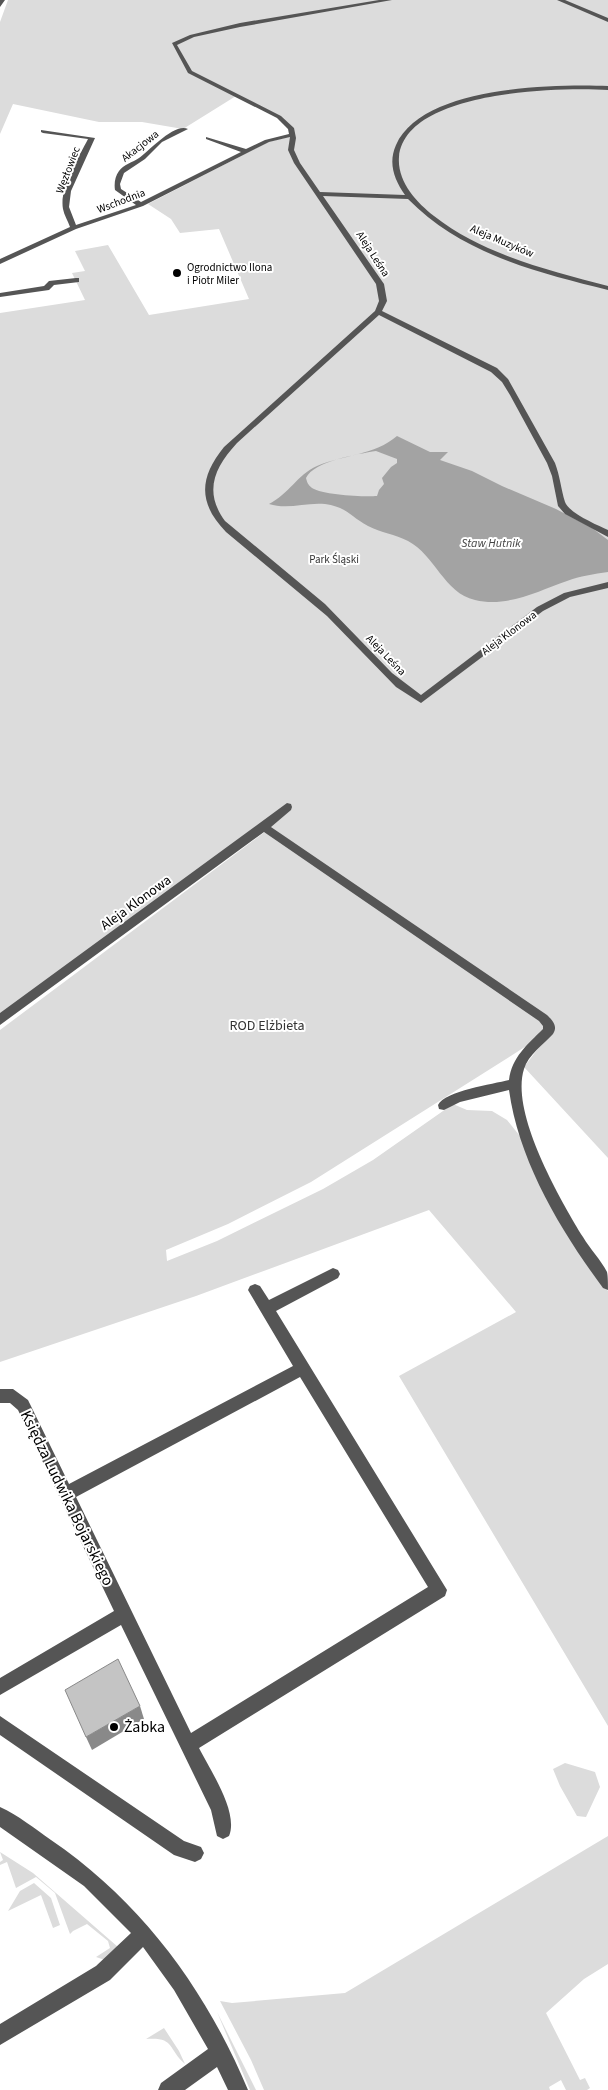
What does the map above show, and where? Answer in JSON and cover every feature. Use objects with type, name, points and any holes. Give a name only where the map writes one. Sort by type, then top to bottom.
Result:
[{"type":"street","points":[[0,5],[2,0]]},
{"type":"street","points":[[292,135],[291,128],[279,117],[190,72],[174,44],[192,36],[240,25],[389,0]]},
{"type":"street","points":[[560,0],[608,20]]},
{"type":"street","name":"Aleja Muzyków","points":[[608,88],[550,87],[509,91],[468,100],[431,115],[409,129],[397,148],[395,166],[401,182],[410,197],[423,210],[446,227],[486,249],[551,272],[608,288]]},
{"type":"street","name":"Akacjowa","points":[[141,205],[118,190],[117,184],[122,172],[143,158],[160,140],[186,129]]},
{"type":"street","name":"Węzłowiec","points":[[43,131],[92,138],[69,188],[67,210],[74,228]]},
{"type":"street","name":"Wschodnia","points":[[0,262],[74,228],[141,205],[267,141],[292,135]]},
{"type":"street","name":"Aleja Leśna","points":[[292,135],[291,150],[293,156],[380,284],[383,301],[378,312],[234,441],[220,457],[209,475],[208,491],[213,510],[226,528],[326,610],[404,689],[421,700]]},
{"type":"street","points":[[208,138],[246,152]]},
{"type":"street","points":[[320,194],[410,197]]},
{"type":"street","points":[[0,295],[46,288],[52,284],[76,280]]},
{"type":"street","points":[[378,312],[494,370],[506,381],[554,469],[562,501],[568,512],[608,534]]},
{"type":"street","name":"Aleja Klonowa","points":[[421,700],[540,609],[567,595],[608,585]]},
{"type":"street","name":"Aleja Klonowa","points":[[0,1020],[264,828],[287,807]]},
{"type":"street","points":[[264,828],[543,1018],[549,1025],[548,1031],[524,1056],[517,1068],[514,1084],[516,1101],[526,1139],[559,1208],[584,1252],[608,1284]]},
{"type":"street","points":[[444,1105],[457,1098],[514,1084]]},
{"type":"street","points":[[266,1309],[333,1274]]},
{"type":"street","points":[[188,1745],[438,1590],[255,1290]]},
{"type":"street","points":[[66,1494],[303,1368]]},
{"type":"street","name":"Księdza Ludwika Bojarskiego","points":[[0,1396],[13,1396],[23,1405],[220,1808],[223,1830]]},
{"type":"street","points":[[0,1687],[124,1614]]},
{"type":"street","points":[[0,1725],[180,1849],[195,1853]]},
{"type":"street","points":[[0,1816],[83,1874],[113,1901],[142,1933],[183,1986],[221,2052],[238,2090]]},
{"type":"street","points":[[0,2036],[103,1972],[120,1958],[142,1933]]},
{"type":"street","points":[[168,2090],[221,2052]]},
{"type":"green space","name":"Park Śląski","points":[[8,0],[608,0],[608,1158],[524,1067],[553,1029],[271,827],[0,1015],[0,313],[85,300],[72,273],[85,271],[75,251],[108,245],[149,315],[249,299],[219,229],[180,233],[171,219],[148,204],[268,142],[293,136],[290,128],[278,116],[236,96],[183,129],[142,122],[99,122],[13,104],[0,134],[0,22]]},
{"type":"green space","name":"ROD Elżbieta","points":[[266,831],[546,1024],[543,1035],[311,1182],[228,1224],[166,1250],[167,1261],[217,1241],[323,1189],[373,1160],[453,1104],[467,1110],[492,1111],[507,1120],[524,1141],[586,1263],[608,1291],[608,1726],[399,1376],[516,1312],[429,1210],[196,1296],[0,1362],[0,1030]]},
{"type":"green space","points":[[565,1763],[595,1772],[600,1787],[586,1817],[577,1816],[553,1769]]},
{"type":"green space","points":[[608,1836],[608,1964],[584,1979],[546,2013],[580,2080],[585,2078],[590,2088],[587,2090],[566,2090],[561,2080],[549,2087],[550,2090],[264,2090],[251,2060],[220,2001],[232,2003],[345,1993]]},
{"type":"green space","points":[[0,1852],[33,1873],[118,1947],[105,1960],[96,1957],[110,1948],[108,1941],[87,1924],[70,1934],[55,1893],[36,1877],[16,1888],[7,1862],[0,1865],[0,1862],[3,1860]]},
{"type":"green space","points":[[34,1883],[51,1898],[60,1925],[53,1928],[41,1895],[8,1911],[20,1891]]},
{"type":"green space","points":[[217,2012],[256,2090],[250,2090]]},
{"type":"green space","points":[[164,2028],[185,2064],[166,2042],[146,2039]]},
{"type":"water","name":"Staw Hutnik","points":[[397,436],[430,452],[448,452],[440,460],[472,471],[556,509],[592,528],[608,540],[608,572],[577,578],[534,594],[511,600],[487,602],[475,600],[455,590],[417,547],[408,541],[362,523],[339,507],[325,504],[276,506],[269,504],[310,470],[335,460],[311,472],[306,478],[311,487],[334,494],[377,496],[384,484],[382,478],[397,463],[397,459],[376,451],[355,455],[388,442]]},
{"type":"building","points":[[118,1659],[140,1706],[86,1737],[65,1690]]},
{"type":"place","name":"Ogrodnictwo Ilona i Piotr Miler","points":[[177,273]]},
{"type":"place","name":"Żabka","points":[[114,1727]]}]
